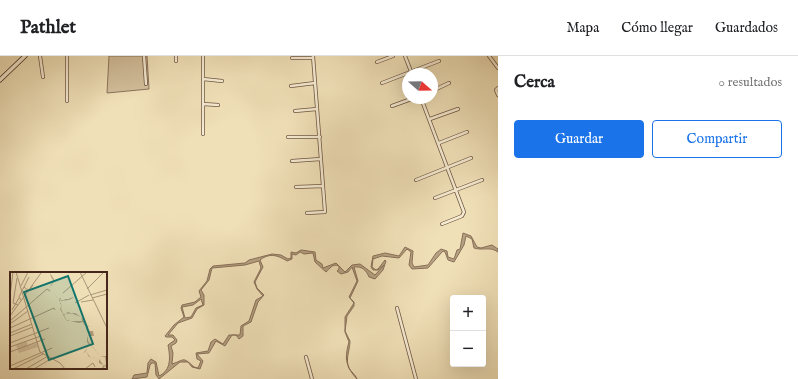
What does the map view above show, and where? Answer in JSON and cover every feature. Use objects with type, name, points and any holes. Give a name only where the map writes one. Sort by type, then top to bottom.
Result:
[{"type":"main road","points":[[0,78],[24,56]]},
{"type":"street","points":[[40,56],[43,77]]},
{"type":"street","points":[[67,56],[67,101]]},
{"type":"street","points":[[144,56],[146,84]]},
{"type":"street","points":[[176,56],[176,61]]},
{"type":"street","points":[[203,56],[203,134]]},
{"type":"street","points":[[377,62],[393,56]]},
{"type":"street","points":[[405,56],[409,68]]},
{"type":"street","points":[[488,56],[498,68]]},
{"type":"street","points":[[292,58],[313,57],[325,212],[307,213]]},
{"type":"street","points":[[423,68],[439,61]]},
{"type":"street","points":[[382,83],[402,76]]},
{"type":"street","points":[[203,79],[222,81]]},
{"type":"street","points":[[292,86],[315,83]]},
{"type":"street","points":[[438,89],[449,84]]},
{"type":"street","points":[[498,88],[496,90],[498,95]]},
{"type":"street","points":[[392,106],[402,102]]},
{"type":"street","points":[[203,104],[218,105]]},
{"type":"street","points":[[424,104],[457,190],[463,214],[442,224]]},
{"type":"street","points":[[295,111],[317,109]]},
{"type":"street","points":[[430,119],[458,109]]},
{"type":"street","points":[[439,143],[467,132]]},
{"type":"street","points":[[288,137],[320,137]]},
{"type":"street","points":[[416,180],[447,166],[471,158]]},
{"type":"street","points":[[292,161],[321,159]]},
{"type":"street","points":[[435,198],[482,180]]},
{"type":"street","points":[[296,187],[323,186]]},
{"type":"street","points":[[397,308],[416,379]]},
{"type":"street","points":[[306,357],[312,379]]},
{"type":"shaded area","points":[[109,56],[147,56],[149,89],[107,93]]},
{"type":"shaded area","points":[[463,233],[471,236],[477,247],[481,248],[492,245],[498,249],[498,252],[492,249],[474,248],[472,239],[466,236],[464,245],[454,262],[448,260],[445,252],[443,251],[428,268],[412,269],[409,265],[411,252],[407,249],[399,258],[382,256],[373,259],[372,267],[376,270],[373,270],[371,267],[373,256],[385,253],[399,256],[405,247],[413,251],[412,263],[414,267],[428,265],[436,253],[441,249],[447,251],[448,257],[454,259],[457,250],[460,249]]},
{"type":"shaded area","points":[[301,250],[315,252],[316,260],[322,264],[323,268],[336,263],[339,266],[333,266],[326,272],[315,262],[313,253],[304,254],[300,252],[296,255],[292,254],[292,259],[287,261],[278,256],[271,255],[260,260],[263,267],[255,282],[257,288],[264,295],[258,302],[251,322],[243,326],[243,336],[239,339],[236,335],[240,335],[241,326],[249,321],[256,300],[263,296],[257,289],[254,282],[261,268],[259,261],[245,265],[212,268],[209,280],[201,290],[204,295],[204,305],[197,309],[192,318],[178,323],[168,335],[173,335],[177,340],[176,343],[171,346],[173,353],[172,364],[185,360],[187,361],[194,367],[198,368],[201,361],[197,359],[196,353],[208,351],[211,342],[215,339],[223,344],[229,335],[232,335],[225,346],[216,341],[209,353],[197,354],[203,361],[200,369],[192,367],[188,362],[180,362],[159,379],[156,375],[155,363],[152,363],[150,365],[147,377],[132,379],[134,375],[147,373],[148,363],[151,359],[156,362],[159,376],[166,370],[169,362],[168,345],[175,340],[172,337],[165,336],[174,325],[184,317],[181,308],[182,305],[195,302],[201,297],[199,291],[207,281],[210,269],[213,266],[245,263],[249,260],[272,254],[281,255],[288,259],[291,258],[291,252],[296,253]],"holes":[[[201,299],[203,305],[196,308],[191,317],[185,318],[182,307],[193,305]]]},
{"type":"shaded area","points":[[385,260],[386,261],[383,270],[375,279],[369,277],[365,270],[354,267],[358,281],[350,298],[354,303],[349,297],[357,281],[352,267],[348,272],[341,274],[337,271],[339,266],[345,272],[352,265],[360,264],[375,275],[384,265],[376,270]]},
{"type":"shaded area","points":[[354,303],[354,306],[347,316],[345,331],[345,317]]},
{"type":"shaded area","points":[[345,331],[350,341],[348,365],[346,358],[349,342]]}]
